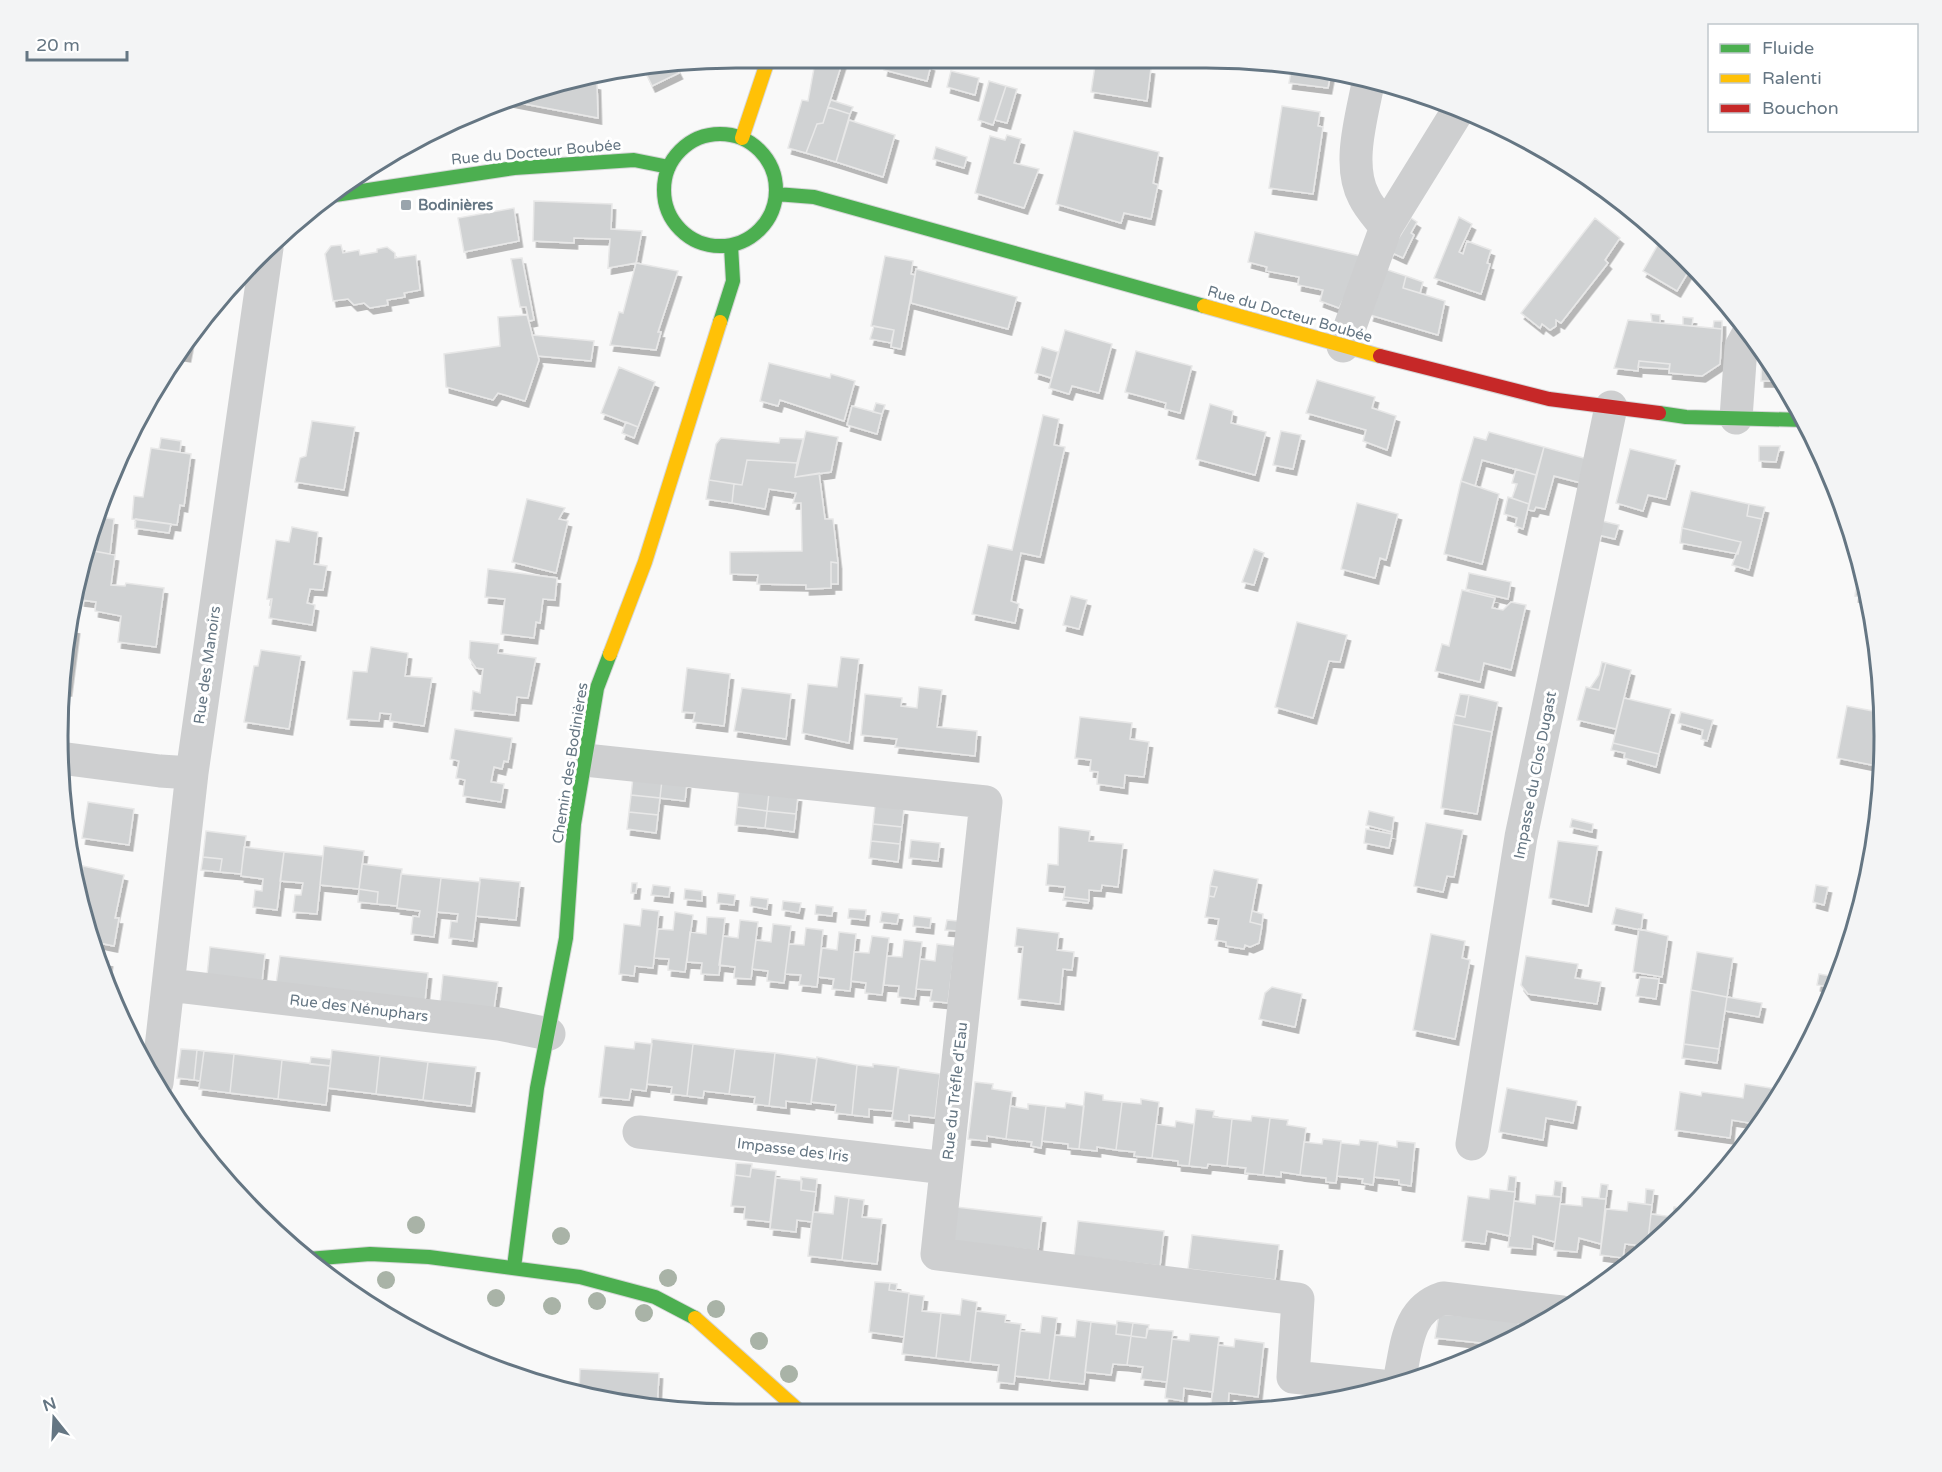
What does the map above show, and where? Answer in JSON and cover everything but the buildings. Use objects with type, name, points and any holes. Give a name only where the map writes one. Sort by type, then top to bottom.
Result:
[{"type":"street","points":[[742,138],[765,68]]},
{"type":"street","points":[[1367,87],[1357,152],[1358,174],[1364,197],[1386,227]]},
{"type":"street","points":[[1342,346],[1386,227],[1455,115]]},
{"type":"street","points":[[725,134],[742,138],[761,151],[773,171],[777,194],[772,212],[762,228],[748,239],[731,246],[713,246],[696,242],[676,225],[665,202],[664,184],[669,167],[678,153],[699,138],[725,134]]},
{"type":"street","name":"Rue du Docteur Boubée","points":[[347,193],[514,168],[634,160],[669,167]]},
{"type":"street","name":"Rue du Docteur Boubée","points":[[777,194],[814,197],[1342,346],[1549,399],[1686,417],[1795,420]]},
{"type":"street","name":"Chemin des Bodinières","points":[[514,1267],[537,1088],[566,938],[574,824],[597,688],[645,562],[733,281],[731,246]]},
{"type":"street","name":"Rue des Manoirs","points":[[158,1071],[192,772],[265,261]]},
{"type":"street","points":[[1736,418],[1741,346],[1744,340]]},
{"type":"street","name":"Impasse du Clos Dugast","points":[[1472,1144],[1521,837],[1611,407]]},
{"type":"street","points":[[69,759],[160,771],[192,772]]},
{"type":"street","name":"Rue du Trèfle d'Eau","points":[[585,760],[986,802],[937,1254],[1298,1299],[1293,1377],[1368,1385]]},
{"type":"street","name":"Rue des Nénuphars","points":[[169,985],[499,1024],[549,1034]]},
{"type":"street","name":"Impasse des Iris","points":[[639,1132],[946,1168]]},
{"type":"street","points":[[319,1258],[370,1254],[429,1257],[604,1281],[655,1297],[696,1318],[791,1404]]},
{"type":"street","points":[[1400,1375],[1417,1313],[1429,1303],[1443,1298],[1548,1310]]},
{"type":"traffic: fast","points":[[720,134],[741,138],[759,151],[772,169],[776,190],[772,211],[759,229],[741,242],[720,246],[699,242],[681,229],[668,211],[664,190],[668,169],[681,151],[699,138],[720,134]]},
{"type":"traffic: fast","points":[[347,193],[514,168],[634,160],[669,167]]},
{"type":"traffic: fast","points":[[776,194],[814,197],[1204,306]]},
{"type":"traffic: fast","points":[[720,322],[733,281],[731,246]]},
{"type":"traffic: fast","points":[[1659,413],[1686,417],[1795,420]]},
{"type":"traffic: fast","points":[[514,1267],[537,1088],[566,938],[574,824],[597,688],[610,654]]},
{"type":"traffic: fast","points":[[319,1258],[370,1254],[429,1257],[580,1277],[655,1297],[695,1318]]},
{"type":"traffic: slow","points":[[742,138],[765,68]]},
{"type":"traffic: slow","points":[[1204,306],[1380,356]]},
{"type":"traffic: slow","points":[[610,654],[645,562],[720,322]]},
{"type":"traffic: slow","points":[[695,1318],[791,1404]]},
{"type":"traffic: jam","points":[[1380,356],[1549,399],[1659,413]]},
{"type":"place","name":"Bodinières","points":[[406,205]]}]
